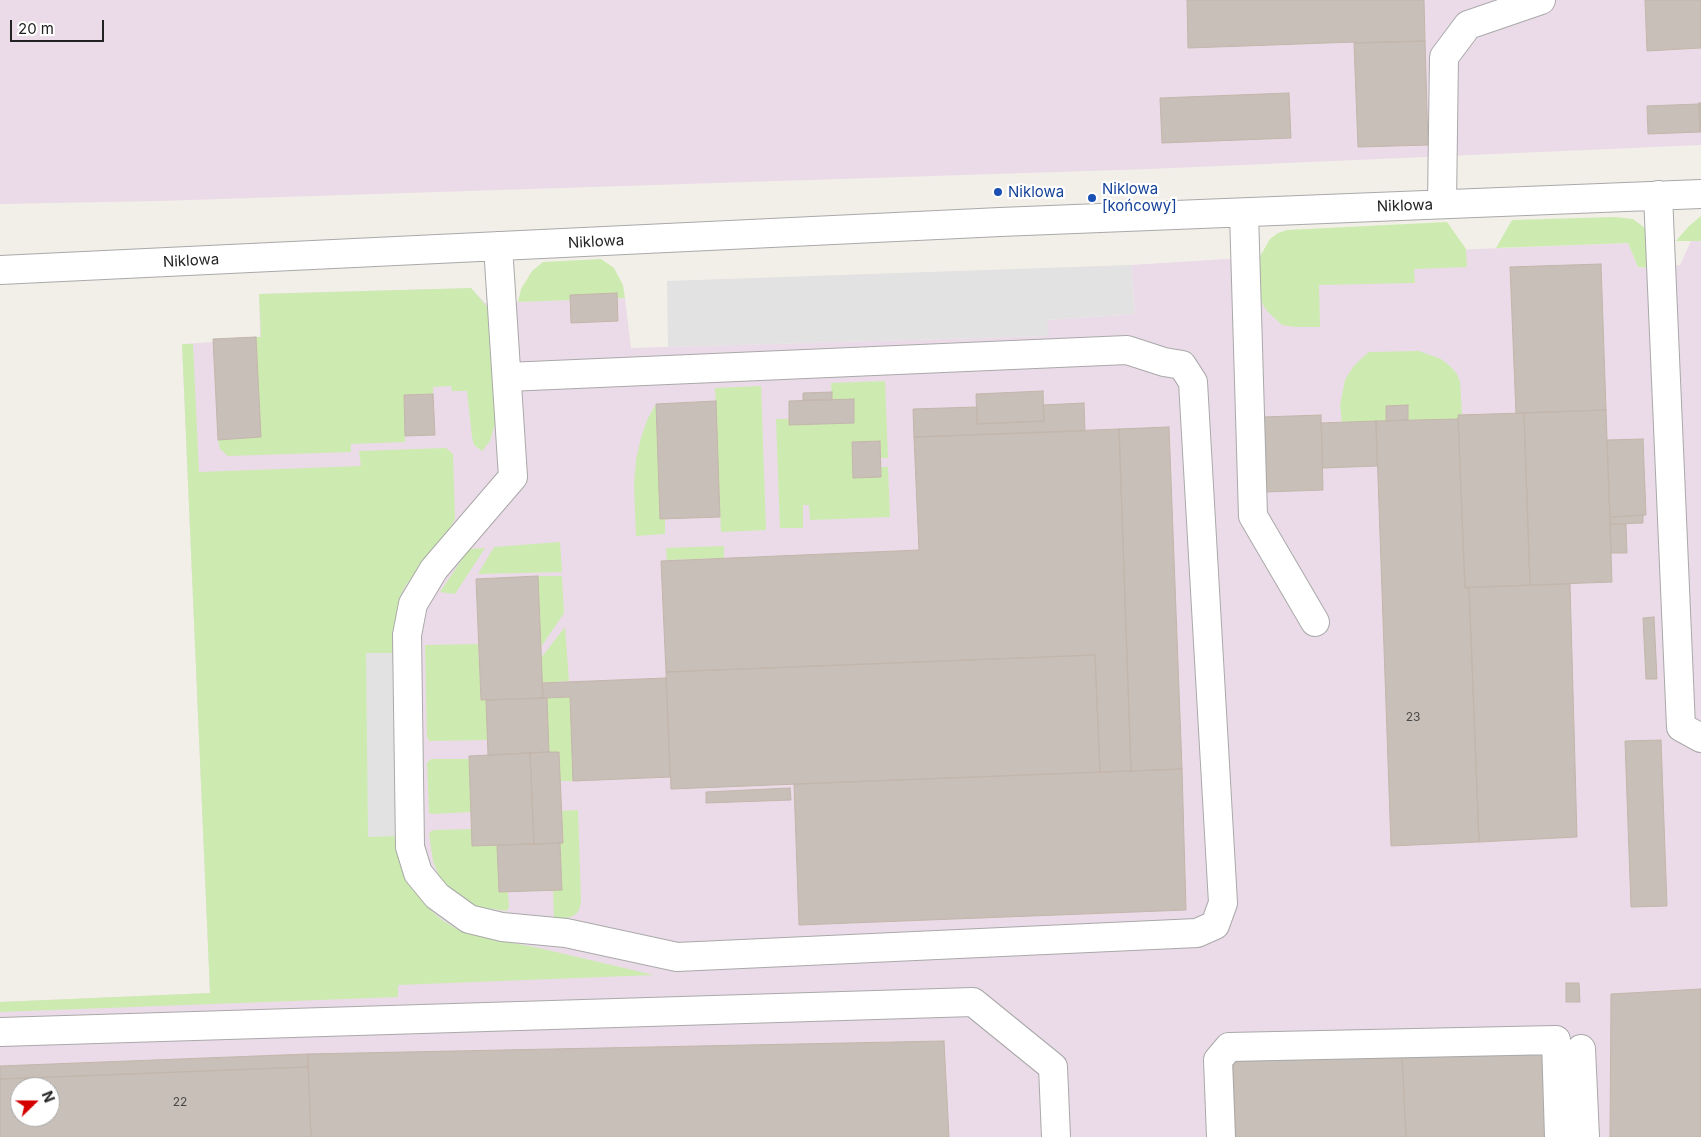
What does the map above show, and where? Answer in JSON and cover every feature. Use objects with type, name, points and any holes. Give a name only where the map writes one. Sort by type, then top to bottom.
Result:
[{"type":"street","points":[[1442,204],[1444,56],[1468,25],[1541,0]]},
{"type":"street","name":"Niklowa","points":[[0,270],[1000,222],[1701,194]]},
{"type":"street","points":[[1658,195],[1681,726],[1701,738]]},
{"type":"street","points":[[1244,213],[1253,516],[1315,622]]},
{"type":"street","points":[[498,246],[506,377],[513,477],[434,569],[413,604],[407,635],[410,847],[418,873],[437,896],[469,919],[502,927],[566,933],[677,957],[1197,933],[1214,925],[1224,903],[1193,382],[1182,365],[1164,362],[1127,350],[506,377]]},
{"type":"street","points":[[0,1032],[973,1002],[1053,1067],[1056,1137]]},
{"type":"street","points":[[1221,1137],[1218,1060],[1229,1047],[1556,1040],[1559,1137]]},
{"type":"street","points":[[1581,1049],[1585,1137]]},
{"type":"shaded area","points":[[0,0],[1701,0],[1701,145],[1150,169],[159,201],[0,204]]},
{"type":"shaded area","points":[[1691,241],[1701,241],[1701,1137],[0,1137],[0,1002],[210,993],[182,344],[213,342],[213,339],[260,337],[259,294],[471,288],[485,303],[625,298],[631,348],[1048,336],[1047,320],[1135,314],[1131,265],[1226,259],[1628,243],[1638,267],[1652,268],[1680,265]]},
{"type":"shaded area","points":[[1131,265],[1135,314],[1047,320],[1049,336],[668,347],[667,281]]},
{"type":"shaded area","points":[[366,653],[393,653],[397,836],[368,837]]},
{"type":"green space","points":[[1701,216],[1701,241],[1676,241],[1688,227]]},
{"type":"green space","points":[[1615,217],[1633,219],[1645,228],[1651,237],[1652,268],[1638,267],[1628,243],[1496,248],[1512,220]]},
{"type":"green space","points":[[1447,222],[1466,249],[1467,267],[1414,269],[1415,283],[1319,285],[1320,327],[1282,325],[1267,311],[1262,303],[1259,288],[1259,258],[1270,239],[1278,233],[1287,230]]},
{"type":"green space","points":[[601,259],[614,268],[623,285],[625,298],[518,302],[521,289],[532,271],[543,262]]},
{"type":"green space","points":[[471,288],[490,310],[496,420],[490,441],[482,451],[474,445],[472,437],[467,391],[452,391],[451,386],[433,387],[433,394],[404,395],[405,442],[351,444],[351,452],[228,456],[220,449],[218,440],[261,437],[256,337],[261,337],[259,294]]},
{"type":"green space","points":[[182,344],[193,344],[199,472],[361,466],[359,451],[446,448],[453,454],[455,519],[447,533],[401,594],[394,629],[393,653],[366,653],[403,869],[415,891],[427,907],[442,920],[460,931],[654,975],[398,985],[398,997],[0,1012],[0,1002],[210,993]]},
{"type":"green space","points":[[1419,351],[1441,359],[1457,374],[1460,382],[1462,415],[1458,419],[1408,420],[1408,405],[1386,406],[1386,421],[1342,423],[1340,405],[1345,380],[1353,367],[1362,358],[1369,352]]},
{"type":"green space","points":[[885,381],[888,458],[881,458],[880,441],[852,442],[853,477],[881,477],[881,467],[888,467],[890,517],[810,520],[809,505],[803,505],[803,528],[780,528],[776,419],[789,419],[790,425],[854,423],[854,399],[832,400],[831,383]]},
{"type":"green space","points":[[761,386],[766,530],[721,532],[715,388]]},
{"type":"green space","points":[[656,404],[660,519],[665,519],[665,534],[636,536],[634,485],[636,460],[648,418]]},
{"type":"green space","points":[[560,542],[562,572],[478,574],[494,547]]},
{"type":"green space","points":[[724,546],[724,558],[667,560],[666,548]]},
{"type":"green space","points":[[485,548],[455,594],[440,592],[469,549]]},
{"type":"green space","points":[[538,576],[562,576],[564,613],[541,647]]},
{"type":"green space","points":[[565,627],[569,681],[542,683],[541,658]]},
{"type":"green space","points":[[478,644],[481,700],[486,700],[488,740],[429,741],[427,737],[425,645]]},
{"type":"green space","points":[[570,697],[573,781],[560,781],[559,752],[549,752],[547,698]]},
{"type":"green space","points":[[431,759],[469,759],[471,812],[429,813],[427,763]]},
{"type":"green space","points":[[578,810],[581,902],[576,914],[571,917],[554,920],[553,890],[562,889],[560,843],[563,842],[562,811]]},
{"type":"green space","points":[[472,829],[473,846],[497,845],[499,892],[508,892],[509,908],[506,911],[473,906],[455,894],[440,878],[433,861],[430,832],[434,830]]},
{"type":"building","points":[[1187,0],[1424,0],[1425,41],[1188,48]]},
{"type":"building","points":[[1645,0],[1701,0],[1701,48],[1647,51]]},
{"type":"building","points":[[1425,41],[1428,145],[1358,147],[1354,43]]},
{"type":"building","points":[[1289,93],[1291,138],[1162,143],[1160,98]]},
{"type":"building","points":[[1699,103],[1701,103],[1701,132],[1700,132]]},
{"type":"building","points":[[1699,104],[1700,132],[1648,134],[1647,106]]},
{"type":"building","points":[[1601,264],[1606,410],[1516,413],[1510,267]]},
{"type":"building","points":[[617,293],[618,321],[571,323],[570,295]]},
{"type":"building","points":[[256,337],[261,437],[218,440],[213,339]]},
{"type":"building","points":[[1043,391],[1044,421],[977,424],[976,394]]},
{"type":"building","points":[[832,392],[832,400],[803,400],[803,393]]},
{"type":"building","points":[[433,394],[435,435],[405,436],[404,395]]},
{"type":"building","points":[[854,399],[854,423],[789,425],[789,401]]},
{"type":"building","points":[[716,401],[720,517],[660,519],[656,404]]},
{"type":"building","points":[[1084,403],[1085,431],[914,437],[913,409],[977,407],[977,424],[1044,421],[1043,405]]},
{"type":"building","points":[[1408,405],[1408,420],[1386,421],[1386,406]]},
{"type":"building","points":[[1606,410],[1612,582],[1530,585],[1524,413]]},
{"type":"building","points":[[1524,413],[1530,585],[1465,588],[1458,415]]},
{"type":"building","points":[[1321,415],[1323,490],[1265,492],[1263,417]]},
{"type":"building","points":[[1458,419],[1465,588],[1469,587],[1479,842],[1391,846],[1376,421]]},
{"type":"building","points":[[1376,421],[1377,466],[1323,468],[1321,423]]},
{"type":"building","points":[[1169,427],[1182,769],[1131,771],[1119,429]]},
{"type":"building","points":[[1119,429],[1131,771],[1100,772],[1095,655],[666,672],[661,561],[919,550],[914,437]]},
{"type":"building","points":[[1643,439],[1646,515],[1610,517],[1607,440]]},
{"type":"building","points":[[880,441],[881,477],[853,478],[852,442]]},
{"type":"building","points":[[1643,515],[1643,523],[1610,524],[1610,517]]},
{"type":"building","points":[[1610,524],[1626,524],[1627,553],[1611,553]]},
{"type":"building","points":[[538,576],[543,698],[481,700],[476,579]]},
{"type":"building","points":[[1570,584],[1577,837],[1479,842],[1469,587]]},
{"type":"building","points":[[1654,617],[1657,679],[1646,679],[1643,618]]},
{"type":"building","points":[[1095,655],[1100,772],[671,789],[666,672]]},
{"type":"building","points":[[666,678],[670,777],[573,781],[570,697],[543,698],[542,683]]},
{"type":"building","points":[[547,698],[549,752],[488,755],[486,700]]},
{"type":"building","points":[[1661,740],[1667,906],[1631,907],[1625,741]]},
{"type":"building","points":[[559,752],[563,843],[534,844],[530,753]]},
{"type":"building","points":[[530,753],[534,844],[472,846],[469,756]]},
{"type":"building","points":[[1182,769],[1186,910],[799,925],[794,784]]},
{"type":"building","points":[[790,788],[791,800],[706,803],[706,792]]},
{"type":"building","points":[[560,843],[562,890],[499,892],[497,845]]},
{"type":"building","points":[[1566,983],[1579,983],[1580,1002],[1566,1002]]},
{"type":"building","points":[[1701,989],[1701,1137],[1610,1137],[1611,994]]},
{"type":"building","points":[[944,1041],[949,1137],[311,1137],[308,1054]]},
{"type":"building","points":[[1547,1050],[1550,1137],[1406,1137],[1402,1055]]},
{"type":"building","points":[[308,1054],[308,1067],[10,1077],[10,1079],[0,1079],[0,1066]]},
{"type":"building","points":[[1402,1055],[1406,1137],[1236,1137],[1233,1062]]},
{"type":"building","points":[[308,1067],[311,1137],[0,1137],[0,1079],[10,1079],[10,1127],[60,1127],[60,1077],[51,1077]]},
{"type":"place","name":"Niklowa","points":[[998,192]]},
{"type":"place","name":"Niklowa [końcowy]","points":[[1092,198]]}]
